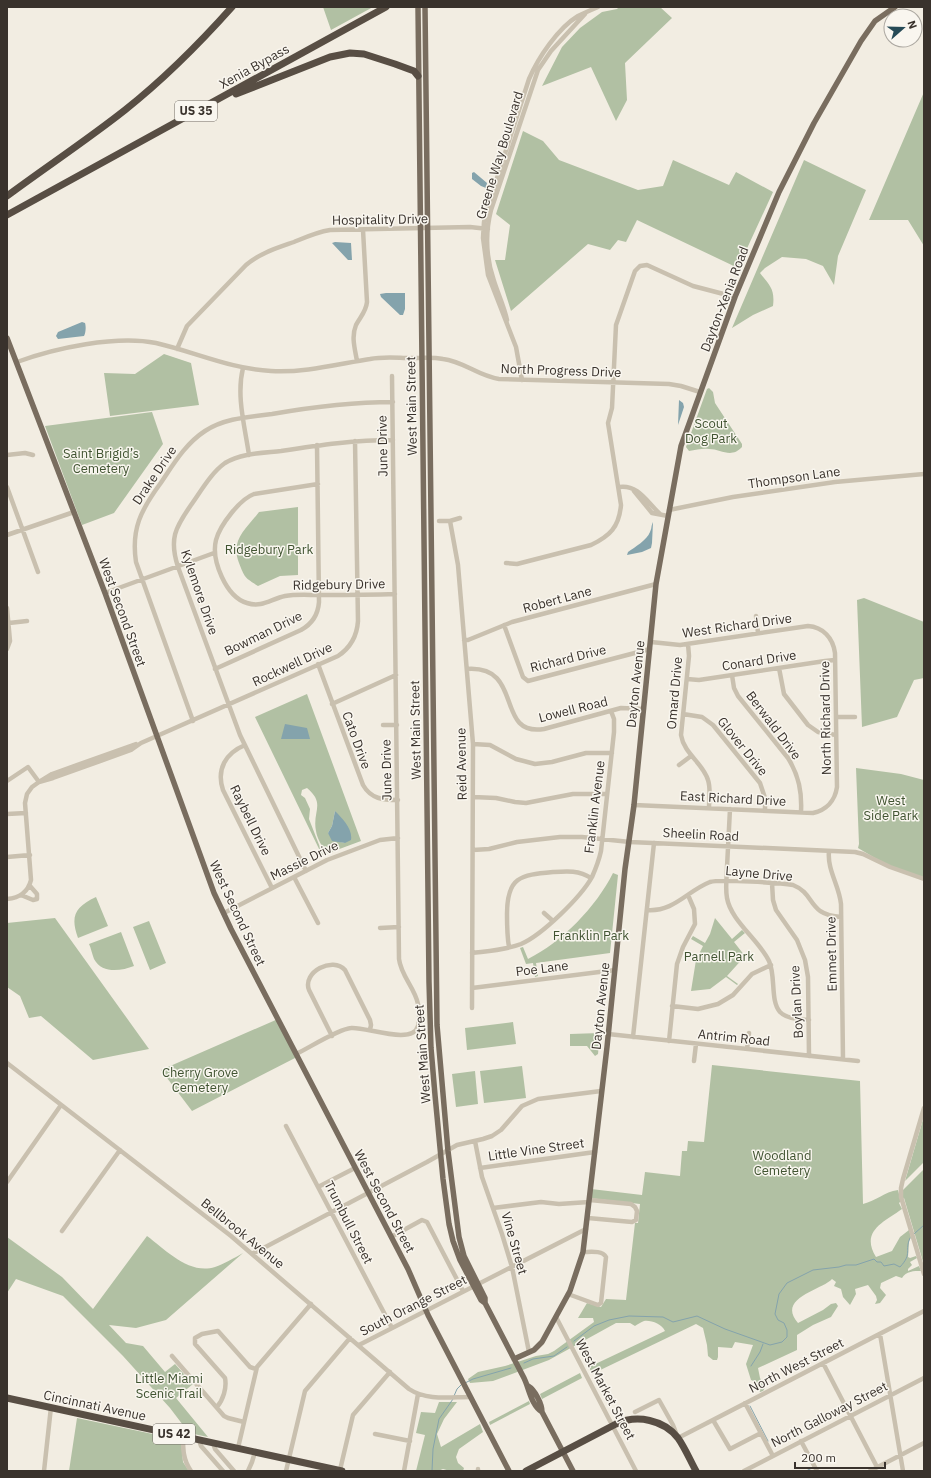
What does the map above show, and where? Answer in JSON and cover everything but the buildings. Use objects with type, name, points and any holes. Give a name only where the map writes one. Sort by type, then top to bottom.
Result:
[{"type":"highway","points":[[7,196],[101,128],[148,91],[200,42],[232,7]]},
{"type":"highway","name":"Xenia Bypass","points":[[7,215],[386,7]]},
{"type":"highway","points":[[136,144],[239,92],[341,54],[357,53],[370,56],[410,69],[418,76]]},
{"type":"highway","name":"Cincinnati Avenue","points":[[7,1398],[338,1471]]},
{"type":"highway","points":[[526,1471],[613,1425],[640,1419],[652,1421],[664,1426],[678,1438],[696,1471]]},
{"type":"main road","name":"West Main Street","points":[[418,7],[420,228],[425,358],[436,987],[439,1053],[448,1151],[460,1241],[464,1256],[476,1285]]},
{"type":"main road","name":"West Main Street","points":[[425,7],[428,228],[425,358],[429,1002],[433,1068],[446,1205],[452,1235],[460,1260],[485,1298],[485,1303],[528,1386],[532,1388],[542,1408],[542,1412],[573,1471]]},
{"type":"main road","name":"Dayton-Xenia Road","points":[[652,631],[656,584],[681,446],[735,297],[779,192],[832,90],[867,31],[880,17],[895,7]]},
{"type":"main road","name":"West Second Street","points":[[7,338],[105,593],[209,881],[231,929],[408,1269],[426,1310],[509,1471]]},
{"type":"main road","name":"Dayton Avenue","points":[[514,1359],[541,1344],[568,1294],[583,1252],[630,842],[652,631]]},
{"type":"street","name":"Greene Way Boulevard","points":[[522,380],[516,347],[490,266],[487,251],[486,229],[538,70],[551,51],[575,24],[585,14],[598,7]]},
{"type":"street","name":"Hospitality Drive","points":[[176,349],[187,326],[246,265],[257,257],[320,232],[330,230],[470,227],[486,229]]},
{"type":"street","points":[[357,361],[354,331],[366,308],[367,302],[363,230]]},
{"type":"street","points":[[506,563],[517,564],[601,540],[609,534],[620,515],[621,505],[619,487],[608,423],[612,408],[616,325],[633,274],[640,266],[648,266],[693,286],[735,297]]},
{"type":"street","name":"North Progress Drive","points":[[17,362],[50,351],[117,341],[144,342],[176,349],[243,368],[271,371],[289,371],[385,357],[443,358],[455,361],[484,376],[495,379],[669,384],[700,392]]},
{"type":"street","points":[[243,368],[240,388],[249,455]]},
{"type":"street","name":"June Drive","points":[[296,1054],[352,1028],[361,1028],[387,1034],[401,1034],[412,1032],[416,1030],[418,1026],[417,1000],[400,964],[392,376]]},
{"type":"street","name":"Drake Drive","points":[[193,721],[136,562],[135,543],[138,521],[147,502],[192,441],[205,431],[217,425],[230,420],[325,405],[393,402]]},
{"type":"street","name":"Kylemore Drive","points":[[306,871],[245,745],[228,705],[178,567],[174,553],[173,541],[175,531],[180,521],[219,468],[232,460],[249,455],[317,445],[355,441],[393,440]]},
{"type":"street","name":"Rockwell Drive","points":[[26,813],[26,800],[30,790],[39,782],[59,772],[128,746],[142,743],[341,654],[352,641],[357,625],[355,441]]},
{"type":"street","name":"Bowman Drive","points":[[215,669],[306,628],[312,622],[316,614],[319,606],[317,445]]},
{"type":"street","points":[[7,455],[25,453],[33,455]]},
{"type":"street","name":"Thompson Lane","points":[[668,513],[734,497],[843,481],[924,474]]},
{"type":"street","points":[[105,593],[214,553],[216,540],[220,531],[238,505],[245,498],[258,493],[318,484]]},
{"type":"street","points":[[619,487],[625,486],[636,489],[660,514],[668,513]]},
{"type":"street","points":[[7,487],[8,495],[23,530],[38,572]]},
{"type":"street","points":[[7,535],[74,512]]},
{"type":"street","points":[[439,521],[450,521],[460,518]]},
{"type":"street","name":"Reid Avenue","points":[[450,521],[458,565],[473,744],[472,1008]]},
{"type":"street","name":"Ridgebury Drive","points":[[214,553],[229,591],[234,597],[244,602],[260,605],[289,596],[395,594]]},
{"type":"street","name":"Robert Lane","points":[[464,640],[468,640],[502,625],[656,584]]},
{"type":"street","points":[[7,608],[10,643],[7,649]]},
{"type":"street","points":[[756,616],[758,634]]},
{"type":"street","points":[[9,623],[27,622]]},
{"type":"street","name":"Richard Drive","points":[[502,625],[523,676],[528,680],[651,646]]},
{"type":"street","name":"West Richard Drive","points":[[651,646],[688,644],[808,626],[824,632]]},
{"type":"street","name":"North Richard Drive","points":[[824,632],[833,644],[835,660],[837,787],[834,797],[829,804]]},
{"type":"street","name":"Omard Drive","points":[[688,644],[689,656],[682,739],[685,747],[705,773],[708,780],[710,787],[709,808]]},
{"type":"street","name":"Conard Drive","points":[[687,679],[699,680],[835,660]]},
{"type":"street","name":"Cato Drive","points":[[318,664],[365,790],[371,795],[380,799],[398,800]]},
{"type":"street","points":[[778,668],[784,694],[808,725],[818,732],[836,734]]},
{"type":"street","name":"Lowell Road","points":[[467,669],[483,669],[498,678],[515,718],[528,728],[544,729],[628,707],[644,709]]},
{"type":"street","points":[[332,704],[396,675]]},
{"type":"street","name":"Berwald Drive","points":[[732,675],[734,688],[738,696],[788,758],[794,769],[801,791],[802,812]]},
{"type":"street","name":"Franklin Avenue","points":[[472,953],[509,947],[534,937],[553,921],[591,878],[599,860],[602,839],[615,727],[612,711]]},
{"type":"street","name":"Glover Drive","points":[[683,714],[702,717],[713,724],[760,783],[765,798],[765,811]]},
{"type":"street","points":[[836,717],[855,717]]},
{"type":"street","points":[[383,725],[396,725]]},
{"type":"street","points":[[473,744],[490,745],[512,758],[535,764],[552,762],[586,753],[612,753]]},
{"type":"street","name":"Raybell Drive","points":[[245,745],[234,751],[226,759],[221,770],[221,782],[272,888]]},
{"type":"street","points":[[679,765],[691,756]]},
{"type":"street","points":[[7,781],[21,770],[28,767],[39,782]]},
{"type":"street","points":[[473,797],[496,798],[526,803],[572,794],[607,794]]},
{"type":"street","name":"East Richard Drive","points":[[634,804],[765,811],[817,812],[829,804]]},
{"type":"street","points":[[730,809],[726,881],[727,897],[731,909],[764,952],[771,965],[774,1001],[778,1009],[782,1014],[788,1017],[808,1020]]},
{"type":"street","points":[[7,814],[26,813],[32,876],[30,886],[21,895],[7,899]]},
{"type":"street","name":"Sheelin Road","points":[[473,850],[489,849],[517,842],[544,838],[582,837],[630,842],[855,852],[863,854],[890,867],[924,879]]},
{"type":"street","name":"Massie Drive","points":[[224,913],[327,860],[380,840],[398,838]]},
{"type":"street","points":[[633,1037],[654,843]]},
{"type":"street","name":"Emmet Drive","points":[[829,851],[829,865],[840,895],[843,1059]]},
{"type":"street","points":[[7,857],[30,855]]},
{"type":"street","points":[[509,947],[507,935],[507,899],[509,891],[516,882],[529,875],[556,872],[581,872],[591,878]]},
{"type":"street","points":[[294,877],[318,923]]},
{"type":"street","name":"Layne Drive","points":[[647,910],[665,909],[710,882],[726,881],[790,884],[804,892],[821,913],[829,916],[841,917]]},
{"type":"street","name":"Boylan Drive","points":[[772,883],[773,900],[776,910],[796,940],[805,960],[808,978],[809,1056]]},
{"type":"street","points":[[21,895],[33,900],[37,899],[37,894],[30,886]]},
{"type":"street","points":[[669,1040],[678,960],[695,924],[694,909],[688,895]]},
{"type":"street","points":[[544,913],[553,921]]},
{"type":"street","points":[[380,928],[399,927]]},
{"type":"street","points":[[332,1036],[307,984],[312,974],[331,964],[339,965],[345,970],[370,1020],[370,1030]]},
{"type":"street","points":[[672,1006],[698,1009],[718,1004],[733,995],[752,974],[771,965]]},
{"type":"street","name":"Poe Lane","points":[[472,988],[615,970]]},
{"type":"street","points":[[747,1049],[749,1033]]},
{"type":"street","name":"Antrim Road","points":[[608,1034],[858,1061]]},
{"type":"street","points":[[694,1061],[696,1044]]},
{"type":"street","name":"Bellbrook Avenue","points":[[7,1063],[252,1254],[409,1389],[418,1394],[436,1397],[470,1396]]},
{"type":"street","points":[[252,1254],[457,1145],[486,1138],[496,1133],[520,1108],[531,1101],[601,1091]]},
{"type":"street","points":[[7,1182],[61,1105]]},
{"type":"street","points":[[924,1108],[901,1188],[901,1197],[924,1274]]},
{"type":"street","name":"Trumbull Street","points":[[286,1126],[392,1328]]},
{"type":"street","name":"Vine Street","points":[[475,1141],[482,1177],[512,1267],[529,1352]]},
{"type":"street","points":[[62,1231],[120,1150]]},
{"type":"street","name":"Little Vine Street","points":[[480,1168],[595,1152]]},
{"type":"street","points":[[318,1187],[355,1168]]},
{"type":"street","points":[[493,1208],[541,1202],[559,1204],[590,1201],[631,1204],[637,1209],[637,1217],[635,1221],[632,1222],[588,1218]]},
{"type":"street","points":[[391,1237],[422,1220],[425,1220],[463,1291]]},
{"type":"street","name":"South Orange Street","points":[[359,1345],[586,1229]]},
{"type":"street","points":[[568,1294],[598,1305],[601,1304],[606,1260],[605,1256],[602,1253],[583,1252]]},
{"type":"street","points":[[238,1448],[256,1369],[311,1304]]},
{"type":"street","name":"North West Street","points":[[678,1438],[924,1311]]},
{"type":"street","name":"West Market Street","points":[[556,1317],[636,1471]]},
{"type":"street","points":[[217,1407],[224,1395],[226,1384],[225,1378],[195,1344],[195,1338],[202,1334],[218,1331],[250,1367],[256,1369]]},
{"type":"street","points":[[880,1334],[903,1471]]},
{"type":"street","points":[[286,1471],[305,1392],[350,1338]]},
{"type":"street","points":[[172,1356],[226,1418],[244,1422]]},
{"type":"street","points":[[823,1363],[877,1467]]},
{"type":"street","points":[[338,1471],[353,1415],[390,1372]]},
{"type":"street","name":"North Galloway Street","points":[[744,1471],[924,1378]]},
{"type":"street","points":[[404,1471],[418,1394]]},
{"type":"street","points":[[635,1412],[659,1400],[676,1431],[678,1438]]},
{"type":"street","points":[[745,1403],[773,1456]]},
{"type":"street","points":[[44,1471],[51,1408]]},
{"type":"street","points":[[664,1426],[670,1420]]},
{"type":"street","points":[[713,1420],[730,1449],[761,1433]]},
{"type":"street","points":[[375,1434],[410,1441]]},
{"type":"street","points":[[183,1436],[183,1455],[191,1471]]},
{"type":"street","points":[[199,1440],[200,1444],[223,1471]]},
{"type":"street","points":[[801,1441],[817,1471]]},
{"type":"street","points":[[213,1443],[215,1449],[234,1471]]},
{"type":"street","points":[[870,1471],[924,1443]]},
{"type":"street","points":[[248,1471],[255,1452]]},
{"type":"green space","points":[[323,7],[373,7],[331,30]]},
{"type":"green space","points":[[619,7],[660,7],[672,18],[625,63],[627,100],[616,121],[591,67],[542,86],[562,47],[580,28],[602,12],[617,9]]},
{"type":"green space","points":[[924,92],[924,246],[908,220],[869,220]]},
{"type":"green space","points":[[523,131],[543,141],[559,160],[638,190],[663,186],[673,160],[729,185],[736,172],[773,192],[738,268],[637,220],[626,242],[618,240],[610,250],[588,244],[511,311],[495,260],[505,260],[510,225],[496,214]]},
{"type":"green space","points":[[804,160],[866,190],[838,256],[834,285],[823,266],[806,259],[782,257],[760,273],[769,285],[772,292],[773,306],[753,315],[732,328]]},
{"type":"green space","points":[[164,354],[191,363],[199,405],[110,416],[104,373],[135,374]]},
{"type":"green space","name":"Scout Dog Park","points":[[709,388],[713,392],[715,403],[742,444],[742,447],[738,451],[730,453],[713,449],[702,449],[689,451],[686,447],[707,389]]},
{"type":"green space","name":"Saint Brigid’s Cemetery","points":[[152,412],[163,444],[114,513],[82,525],[45,426]]},
{"type":"green space","name":"Ridgebury Park","points":[[298,507],[298,575],[280,576],[258,586],[246,577],[239,563],[236,548],[241,535],[259,512]]},
{"type":"green space","points":[[864,598],[924,622],[924,678],[914,680],[897,717],[862,727],[857,600]]},
{"type":"green space","points":[[307,694],[361,841],[326,854],[316,831],[316,799],[307,788],[302,790],[301,795],[305,798],[310,809],[309,819],[322,855],[255,717]],"holes":[[[335,811],[345,843],[340,842],[328,833],[332,826]]]},
{"type":"green space","name":"West Side Park","points":[[856,768],[901,774],[924,780],[924,879],[890,867],[858,848]]},
{"type":"green space","name":"Franklin Park","points":[[613,873],[618,875],[610,953],[536,963],[538,976],[535,977],[533,963],[526,964],[520,948],[523,947],[528,959],[553,943],[588,911],[606,886]]},
{"type":"green space","points":[[96,897],[108,926],[78,938],[74,924],[76,913],[83,905]]},
{"type":"green space","points":[[55,918],[149,1049],[93,1060],[41,1016],[29,1018],[20,996],[7,987],[7,923]]},
{"type":"green space","name":"Parnell Park","points":[[715,918],[732,939],[742,930],[745,933],[734,942],[745,956],[727,976],[738,984],[737,985],[726,977],[710,989],[691,991],[696,960],[703,946],[691,939],[693,936],[705,943],[710,934]]},
{"type":"green space","points":[[149,921],[166,963],[150,970],[133,927]]},
{"type":"green space","points":[[121,932],[134,966],[112,970],[97,964],[89,944]]},
{"type":"green space","name":"Cherry Grove Cemetery","points":[[278,1019],[297,1057],[192,1111],[161,1070]]},
{"type":"green space","points":[[513,1022],[516,1044],[467,1050],[465,1028]]},
{"type":"green space","points":[[600,1033],[598,1054],[595,1056],[587,1046],[570,1046],[570,1034]]},
{"type":"green space","name":"Woodland Cemetery","points":[[712,1065],[860,1081],[863,1204],[893,1191],[898,1190],[899,1194],[924,1169],[924,1265],[904,1198],[899,1203],[902,1209],[876,1228],[872,1234],[872,1248],[876,1257],[892,1251],[900,1237],[909,1230],[911,1237],[909,1241],[908,1257],[910,1258],[916,1256],[917,1258],[910,1262],[912,1265],[908,1271],[919,1266],[921,1271],[913,1271],[902,1278],[896,1276],[881,1283],[880,1288],[886,1295],[880,1303],[875,1304],[877,1300],[876,1296],[868,1285],[855,1289],[856,1294],[850,1305],[843,1297],[841,1289],[834,1286],[836,1282],[832,1279],[796,1301],[793,1307],[793,1314],[798,1323],[823,1310],[831,1304],[836,1303],[838,1306],[831,1317],[813,1325],[797,1335],[797,1350],[758,1368],[760,1378],[765,1388],[760,1392],[756,1382],[751,1380],[746,1364],[753,1345],[735,1342],[732,1348],[718,1347],[717,1360],[713,1360],[708,1356],[703,1328],[696,1324],[592,1374],[589,1367],[665,1331],[659,1324],[647,1321],[643,1321],[635,1326],[630,1323],[616,1323],[549,1360],[493,1381],[470,1383],[468,1379],[478,1372],[505,1366],[554,1351],[594,1322],[593,1318],[578,1318],[587,1303],[601,1307],[606,1299],[626,1300],[635,1223],[638,1223],[640,1204],[590,1198],[591,1189],[642,1195],[645,1172],[680,1176],[682,1151],[687,1151],[688,1141],[704,1142]]},
{"type":"green space","points":[[522,1066],[526,1098],[484,1103],[480,1071]]},
{"type":"green space","points":[[475,1071],[478,1104],[456,1107],[452,1074]]},
{"type":"green space","points":[[924,1116],[924,1162],[905,1181]]},
{"type":"green space","name":"Little Miami Scenic Trail","points":[[147,1236],[178,1260],[196,1268],[205,1269],[215,1267],[243,1253],[166,1320],[136,1328],[109,1325],[126,1343],[143,1346],[165,1372],[175,1364],[193,1384],[176,1398],[208,1437],[189,1433],[170,1408],[123,1356],[63,1296],[16,1279],[7,1293],[7,1237],[62,1277],[93,1309]]},
{"type":"green space","points":[[580,1373],[582,1378],[542,1399],[540,1394]]},
{"type":"green space","points":[[529,1401],[530,1404],[490,1425],[489,1422]]},
{"type":"green space","points":[[439,1402],[457,1402],[444,1419],[437,1434],[441,1447],[480,1424],[483,1432],[459,1449],[456,1457],[458,1463],[464,1468],[463,1471],[450,1471],[443,1469],[438,1471],[416,1471],[425,1435],[416,1433],[421,1412],[435,1413]]},
{"type":"green space","points":[[77,1418],[181,1440],[183,1462],[189,1471],[69,1471]]},
{"type":"water","points":[[474,172],[487,183],[486,188],[472,179],[472,173]]},
{"type":"water","points":[[332,243],[351,243],[352,260],[348,260]]},
{"type":"water","points":[[405,293],[405,309],[403,315],[400,315],[381,297],[380,294]]},
{"type":"water","points":[[82,322],[85,323],[86,326],[84,336],[58,339],[56,336],[58,332]]},
{"type":"water","points":[[679,400],[683,403],[684,407],[678,425]]},
{"type":"water","points":[[653,522],[651,548],[642,552],[627,555],[628,552],[646,538],[651,531]]},
{"type":"water","points":[[285,724],[307,728],[310,739],[281,739]]},
{"type":"water","points":[[335,811],[349,828],[351,840],[345,843],[332,841],[328,833],[332,826]]},
{"type":"waterway","points":[[914,1234],[924,1225]]},
{"type":"waterway","points":[[574,1341],[594,1326],[609,1320],[629,1316],[663,1317],[673,1322],[697,1316],[725,1329],[770,1345],[782,1342],[787,1337],[787,1330],[784,1323],[778,1320],[775,1314],[779,1294],[787,1283],[813,1270],[856,1265],[874,1259],[877,1262],[881,1262],[884,1266],[894,1264],[900,1267],[906,1258],[910,1238]]},
{"type":"waterway","points":[[751,1366],[763,1344]]},
{"type":"waterway","points":[[524,1363],[533,1359],[554,1356],[567,1347]]},
{"type":"waterway","points":[[465,1383],[473,1379],[511,1368]]},
{"type":"waterway","points":[[454,1396],[457,1389],[462,1384]]},
{"type":"waterway","points":[[432,1471],[433,1449],[439,1419],[453,1399]]},
{"type":"waterway","points":[[750,1406],[768,1441]]},
{"type":"waterway","points":[[806,1468],[812,1471]]}]
